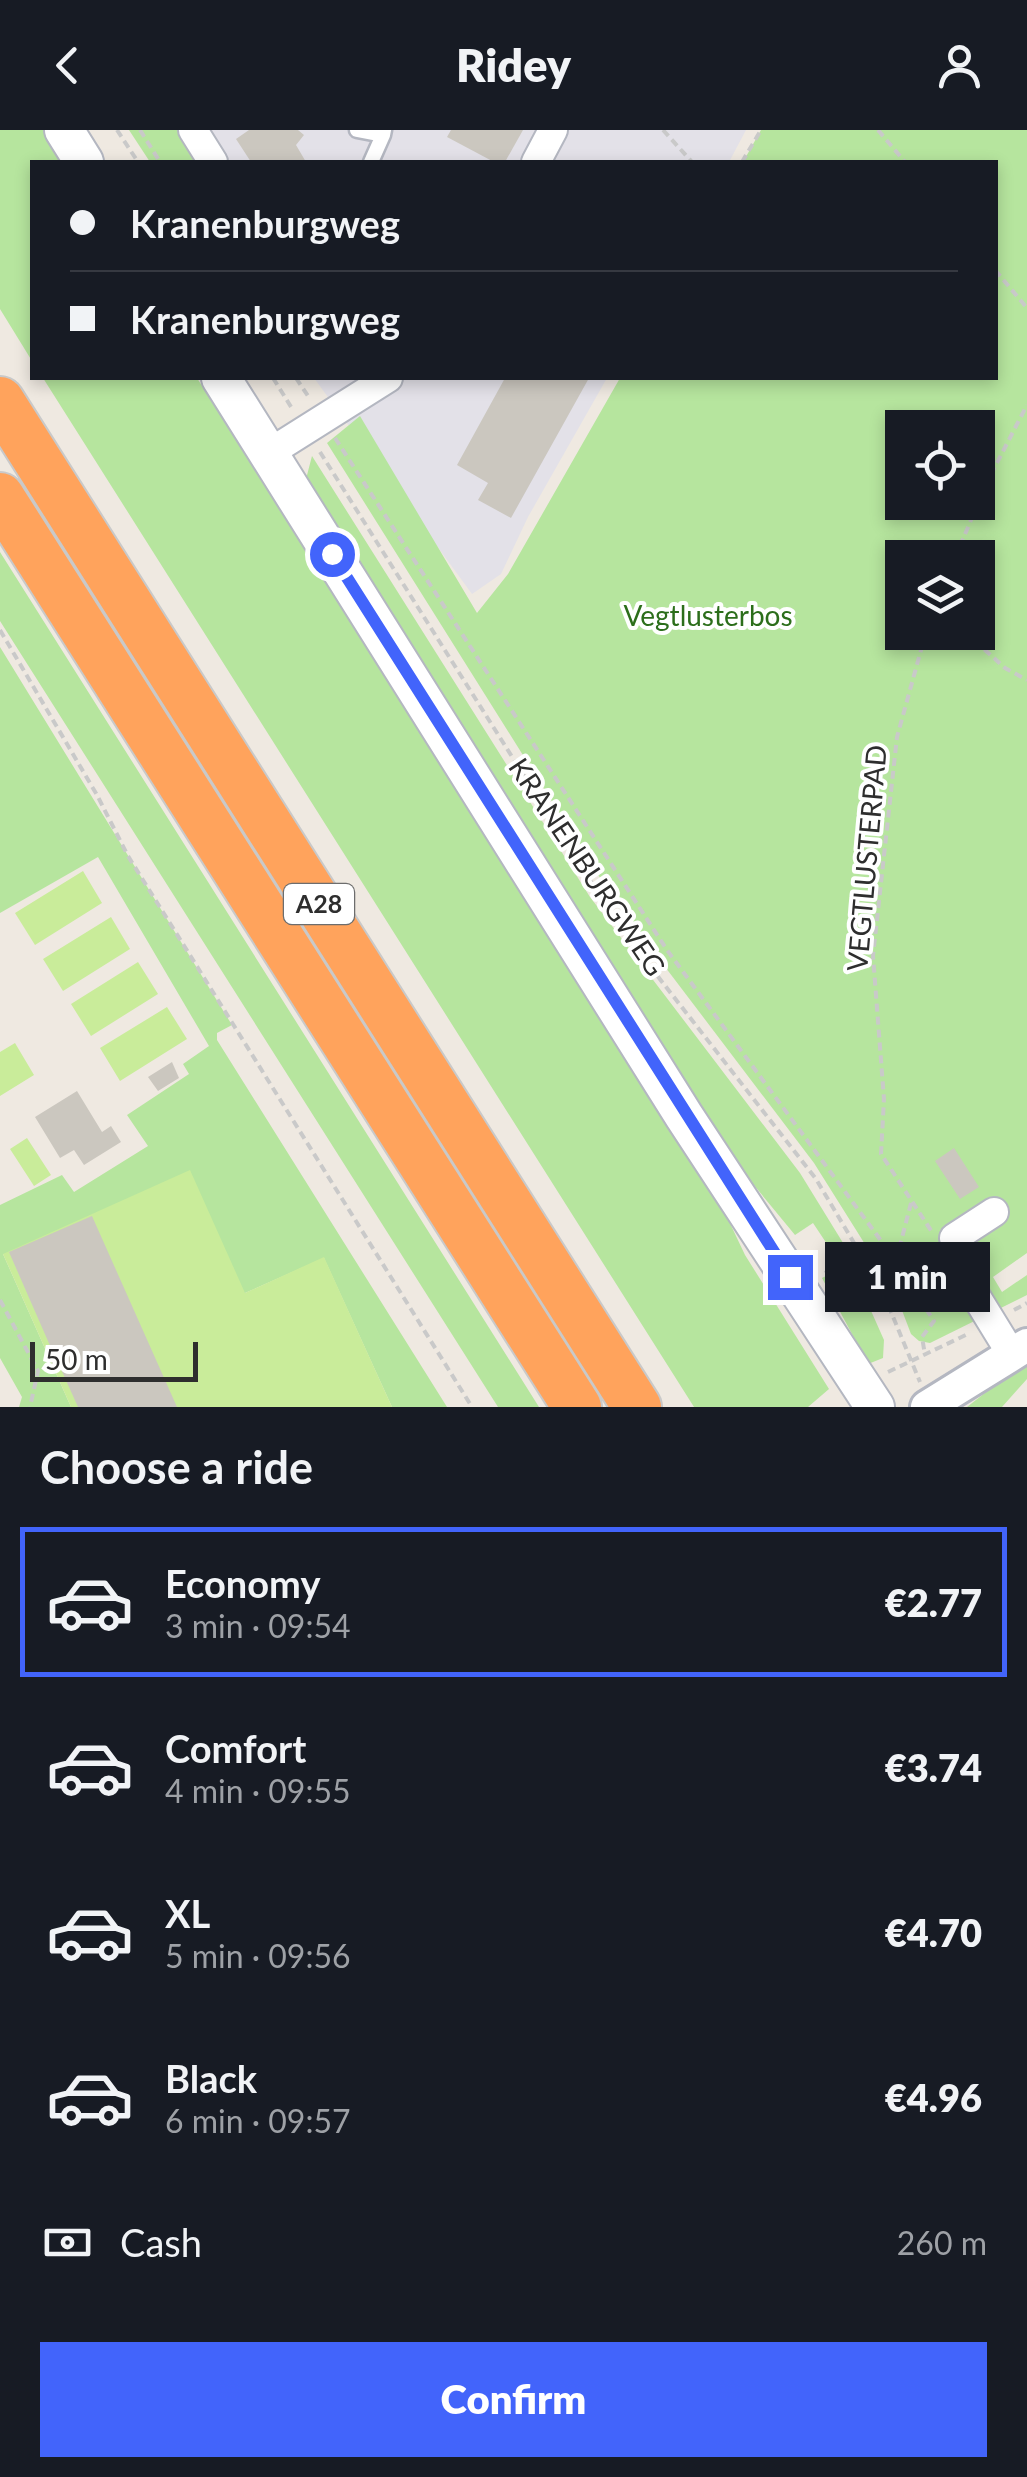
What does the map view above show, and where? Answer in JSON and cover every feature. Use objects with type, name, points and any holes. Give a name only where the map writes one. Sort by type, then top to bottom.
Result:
[{"type":"highway","name":"A28","points":[[0,401],[637,1407]]},
{"type":"highway","name":"A28","points":[[0,497],[577,1407]]},
{"type":"main road","points":[[64,130],[83,160]]},
{"type":"main road","name":"KRANENBURGWEG","points":[[222,380],[674,1100],[875,1407]]},
{"type":"street","points":[[193,130],[213,160]]},
{"type":"street","points":[[537,160],[553,130]]},
{"type":"street","points":[[269,453],[314,424],[351,388],[381,380]]},
{"type":"street","points":[[930,1405],[1019,1350],[966,1280],[954,1238],[994,1212]]},
{"type":"lane","points":[[357,130],[383,133],[372,160]]},
{"type":"path","points":[[117,130],[137,160]]},
{"type":"path","points":[[140,130],[159,160]]},
{"type":"path","points":[[662,130],[690,160]]},
{"type":"path","points":[[743,160],[760,130]]},
{"type":"path","points":[[878,130],[903,160]]},
{"type":"path","points":[[998,274],[1027,308]]},
{"type":"path","name":"KRANENBURGWEG","points":[[275,380],[314,424],[620,928],[816,1179],[882,1290],[930,1405]]},
{"type":"path","points":[[297,380],[314,424],[667,950],[934,1320],[922,1338],[925,1355],[910,1361]]},
{"type":"path","points":[[963,540],[1027,405]]},
{"type":"path","points":[[0,630],[98,794],[128,856],[472,1407]]},
{"type":"path","name":"VEGTLUSTERPAD","points":[[921,650],[897,737],[873,956],[884,1099],[882,1154],[934,1235],[954,1238]]},
{"type":"path","points":[[986,650],[1027,680]]},
{"type":"path","points":[[895,1262],[911,1202]]},
{"type":"path","points":[[825,1272],[861,1252]]},
{"type":"path","points":[[0,1300],[38,1370],[30,1407]]},
{"type":"shaded area","points":[[152,130],[746,130],[730,160],[172,160]]},
{"type":"shaded area","points":[[315,380],[606,380],[528,517],[501,574],[472,594]]},
{"type":"green space","points":[[0,130],[45,130],[65,160],[30,160],[30,358],[0,309]]},
{"type":"green space","points":[[129,130],[178,130],[198,160],[149,160]]},
{"type":"green space","name":"Vegtlusterbos","points":[[761,130],[1027,130],[1027,1253],[993,1277],[1002,1292],[1027,1275],[1027,1295],[930,1343],[911,1334],[895,1292],[814,1163],[612,897],[327,443],[360,416],[477,613],[508,574],[619,380],[998,380],[998,160],[744,160]]},
{"type":"green space","points":[[44,380],[198,380],[708,1177],[745,1255],[829,1389],[808,1407],[694,1407]]},
{"type":"green space","points":[[312,456],[590,897],[800,1173],[848,1251],[837,1259],[813,1223],[795,1235],[744,1173],[668,1068],[306,479]]},
{"type":"green space","points":[[0,552],[539,1407],[498,1407],[0,621]]},
{"type":"green space","points":[[0,647],[232,1025],[217,1033],[217,1040],[447,1407],[392,1407],[324,1258],[245,1293],[3,1254],[71,1407],[19,1407],[22,1397],[0,1358],[0,1205],[62,1175],[74,1192],[148,1146],[127,1115],[189,1074],[183,1064],[209,1046],[98,857],[0,913]]},
{"type":"green space","points":[[83,871],[102,903],[35,945],[15,913]]},
{"type":"green space","points":[[111,917],[130,949],[63,991],[43,959]]},
{"type":"green space","points":[[138,962],[158,994],[91,1036],[71,1004]]},
{"type":"green space","points":[[167,1007],[187,1039],[120,1081],[100,1048]]},
{"type":"green space","points":[[15,1043],[34,1075],[0,1096],[0,1052]]},
{"type":"green space","points":[[27,1138],[51,1175],[34,1186],[10,1149]]},
{"type":"green space","points":[[190,1170],[245,1293],[324,1257],[392,1407],[71,1407],[3,1254]]},
{"type":"green space","points":[[846,1266],[852,1268],[884,1340],[883,1358],[868,1364],[822,1278]]},
{"type":"green space","points":[[1027,1360],[1027,1379],[1002,1407],[967,1407]]},
{"type":"building","points":[[249,130],[298,130],[304,135],[296,145],[305,160],[250,160],[236,139]]},
{"type":"building","points":[[451,130],[523,130],[506,160],[490,160],[447,137]]},
{"type":"building","points":[[504,380],[588,380],[511,518],[478,500],[488,483],[457,465]]},
{"type":"building","points":[[172,1062],[179,1078],[158,1091],[148,1077]]},
{"type":"building","points":[[77,1091],[102,1132],[111,1126],[121,1142],[84,1165],[74,1150],[60,1158],[35,1117]]},
{"type":"building","points":[[954,1148],[979,1187],[960,1199],[935,1161]]},
{"type":"building","points":[[92,1216],[177,1407],[78,1407],[60,1367],[54,1367],[51,1361],[55,1357],[9,1252]]},
{"type":"route","points":[[332,554],[684,1116],[790,1277]]}]
